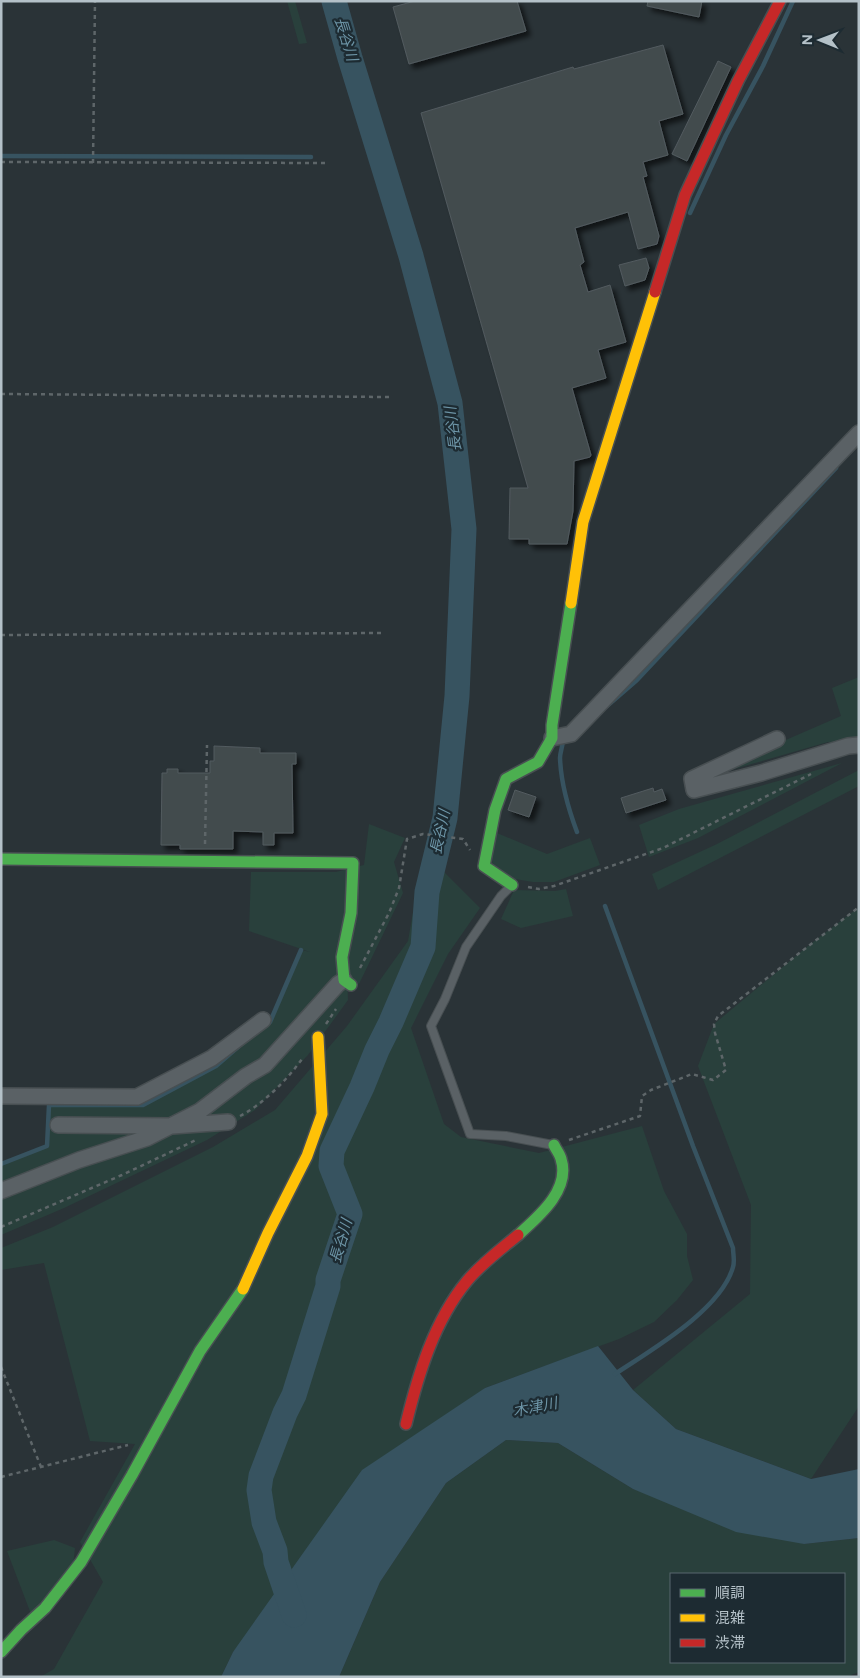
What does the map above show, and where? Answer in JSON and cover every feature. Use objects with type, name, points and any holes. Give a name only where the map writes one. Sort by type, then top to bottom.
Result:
[{"type":"street","points":[[512,885],[484,866],[495,810],[506,779],[538,762],[552,738],[553,716],[583,522],[685,195],[738,81],[780,1]]},
{"type":"street","points":[[552,738],[571,734],[859,433]]},
{"type":"street","points":[[777,739],[692,779],[694,790],[761,773],[848,746],[859,745]]},
{"type":"street","points":[[1,859],[353,863],[350,913],[342,957],[348,983],[338,984],[265,1065],[246,1076],[200,1111],[147,1138],[79,1160],[1,1191]]},
{"type":"street","points":[[1,1096],[137,1097],[212,1058],[263,1020]]},
{"type":"street","points":[[1,1652],[45,1608],[81,1562],[200,1351],[247,1283],[268,1233],[307,1156],[322,1114],[318,1038]]},
{"type":"street","points":[[58,1125],[172,1126],[228,1122]]},
{"type":"street","points":[[406,1424],[421,1368],[447,1313],[467,1281],[494,1254],[529,1225],[556,1195],[562,1178],[562,1162],[554,1145]]},
{"type":"lane","points":[[512,885],[466,947],[445,999],[431,1026],[470,1134],[506,1136],[554,1145]]},
{"type":"path","points":[[93,163],[95,1]]},
{"type":"path","points":[[1,162],[325,163]]},
{"type":"path","points":[[1,394],[389,397]]},
{"type":"path","points":[[1,635],[383,633]]},
{"type":"path","points":[[205,860],[207,745]]},
{"type":"path","points":[[512,885],[539,890],[663,848],[816,771]]},
{"type":"path","points":[[423,834],[451,836]]},
{"type":"path","points":[[554,1145],[640,1116],[642,1096],[650,1090],[692,1074],[713,1080],[726,1070],[715,1033],[714,1024],[718,1016],[859,907]]},
{"type":"path","points":[[1,1367],[41,1467]]},
{"type":"path","points":[[1,1477],[152,1439]]},
{"type":"green space","points":[[287,1],[295,1],[307,43],[299,44]]},
{"type":"green space","points":[[859,677],[859,743],[828,742],[689,782],[841,716],[832,688]]},
{"type":"green space","points":[[842,763],[698,838],[649,857],[639,825],[679,809]]},
{"type":"green space","points":[[859,770],[859,786],[658,890],[652,874],[717,844]]},
{"type":"green space","points":[[369,824],[405,838],[394,862],[403,893],[359,984],[347,973],[348,1000],[308,1055],[255,1110],[207,1140],[64,1208],[1,1235],[1,1164],[47,1146],[49,1105],[143,1105],[216,1066],[270,1022],[301,950],[310,952],[249,931],[251,872],[336,872],[364,865]]},
{"type":"green space","points":[[497,833],[547,854],[590,838],[600,865],[554,882],[533,882],[509,878],[489,860]]},
{"type":"green space","points":[[422,860],[433,861],[480,908],[448,954],[411,1028],[444,1124],[461,1137],[539,1153],[642,1126],[664,1191],[687,1234],[687,1256],[693,1280],[677,1300],[654,1322],[619,1339],[485,1388],[233,1652],[221,1677],[40,1677],[54,1669],[103,1582],[80,1542],[135,1444],[90,1441],[44,1263],[1,1270],[1,1248],[53,1227],[213,1147],[275,1110],[347,1026],[408,941]]},
{"type":"green space","points":[[566,889],[573,916],[521,928],[501,919],[514,890],[555,891]]},
{"type":"green space","points":[[859,907],[859,1406],[811,1479],[676,1429],[633,1390],[750,1294],[751,1205],[698,1066],[714,1024],[808,946]]},
{"type":"green space","points":[[506,1440],[558,1443],[633,1489],[804,1544],[859,1538],[859,1672],[846,1677],[339,1677],[380,1582],[446,1483]]},
{"type":"green space","points":[[54,1540],[75,1548],[73,1566],[31,1614],[7,1551]]},
{"type":"water","name":"木津川","points":[[598,1346],[633,1390],[676,1429],[811,1479],[859,1469],[859,1538],[804,1544],[736,1532],[633,1489],[558,1443],[506,1440],[446,1483],[380,1582],[339,1677],[221,1677],[233,1652],[362,1470],[485,1388]]},
{"type":"building","points":[[415,1],[517,1],[526,31],[409,64],[393,7]]},
{"type":"building","points":[[648,1],[702,1],[699,17],[647,6]]},
{"type":"building","points":[[663,45],[683,114],[659,121],[668,155],[643,162],[647,176],[643,177],[659,236],[657,244],[638,249],[628,212],[575,228],[584,262],[580,265],[588,292],[610,285],[626,342],[598,350],[606,378],[572,388],[591,455],[590,457],[574,461],[573,511],[567,544],[529,544],[529,539],[509,539],[510,488],[528,488],[421,113],[573,67],[574,69]]},
{"type":"building","points":[[718,61],[731,67],[687,161],[672,154]]},
{"type":"building","points":[[646,258],[649,268],[645,280],[625,286],[619,265]]},
{"type":"building","points":[[214,746],[260,748],[260,753],[296,753],[296,764],[292,764],[293,833],[274,833],[274,845],[263,845],[263,832],[233,831],[233,849],[180,849],[180,845],[161,845],[162,773],[167,773],[167,769],[178,769],[178,773],[210,773],[210,761],[214,761]]},
{"type":"building","points":[[653,788],[654,792],[662,789],[666,800],[626,813],[621,798]]},
{"type":"building","points":[[515,790],[536,797],[529,817],[508,810]]},
{"type":"waterway","name":"長谷川","points":[[294,1615],[276,1562],[275,1551],[264,1522],[259,1490],[261,1476],[285,1413],[294,1395],[328,1286],[328,1280],[350,1214],[331,1166],[332,1151],[423,947],[427,892],[445,818],[457,696],[464,529],[450,403],[411,256],[334,1]]},
{"type":"waterway","points":[[690,213],[726,135],[763,66],[793,1]]},
{"type":"waterway","points":[[1,156],[311,157]]},
{"type":"waterway","points":[[607,706],[637,680],[836,468]]},
{"type":"waterway","points":[[563,739],[560,758],[563,787],[577,832]]},
{"type":"waterway","points":[[605,906],[693,1146],[733,1248],[734,1260],[726,1283],[715,1298],[700,1313],[665,1341],[615,1374]]},
{"type":"waterway","points":[[266,1025],[270,1022],[301,950]]},
{"type":"waterway","points":[[1,1164],[47,1146],[49,1105],[143,1105],[216,1066],[238,1047]]},
{"type":"traffic: fast","points":[[512,885],[484,866],[495,810],[506,779],[538,762],[552,738],[552,725],[571,603]]},
{"type":"traffic: fast","points":[[1,859],[353,863],[351,913],[342,957],[344,980],[351,985]]},
{"type":"traffic: fast","points":[[518,1235],[535,1220],[557,1192],[563,1170],[560,1155],[554,1145]]},
{"type":"traffic: fast","points":[[1,1652],[45,1608],[81,1562],[132,1475],[200,1351],[243,1289]]},
{"type":"traffic: slow","points":[[571,603],[583,522],[655,292]]},
{"type":"traffic: slow","points":[[243,1289],[268,1233],[307,1156],[322,1114],[318,1037]]},
{"type":"traffic: jam","points":[[655,292],[685,195],[738,81],[780,1]]},
{"type":"traffic: jam","points":[[406,1424],[422,1368],[445,1313],[473,1274],[518,1235]]}]
